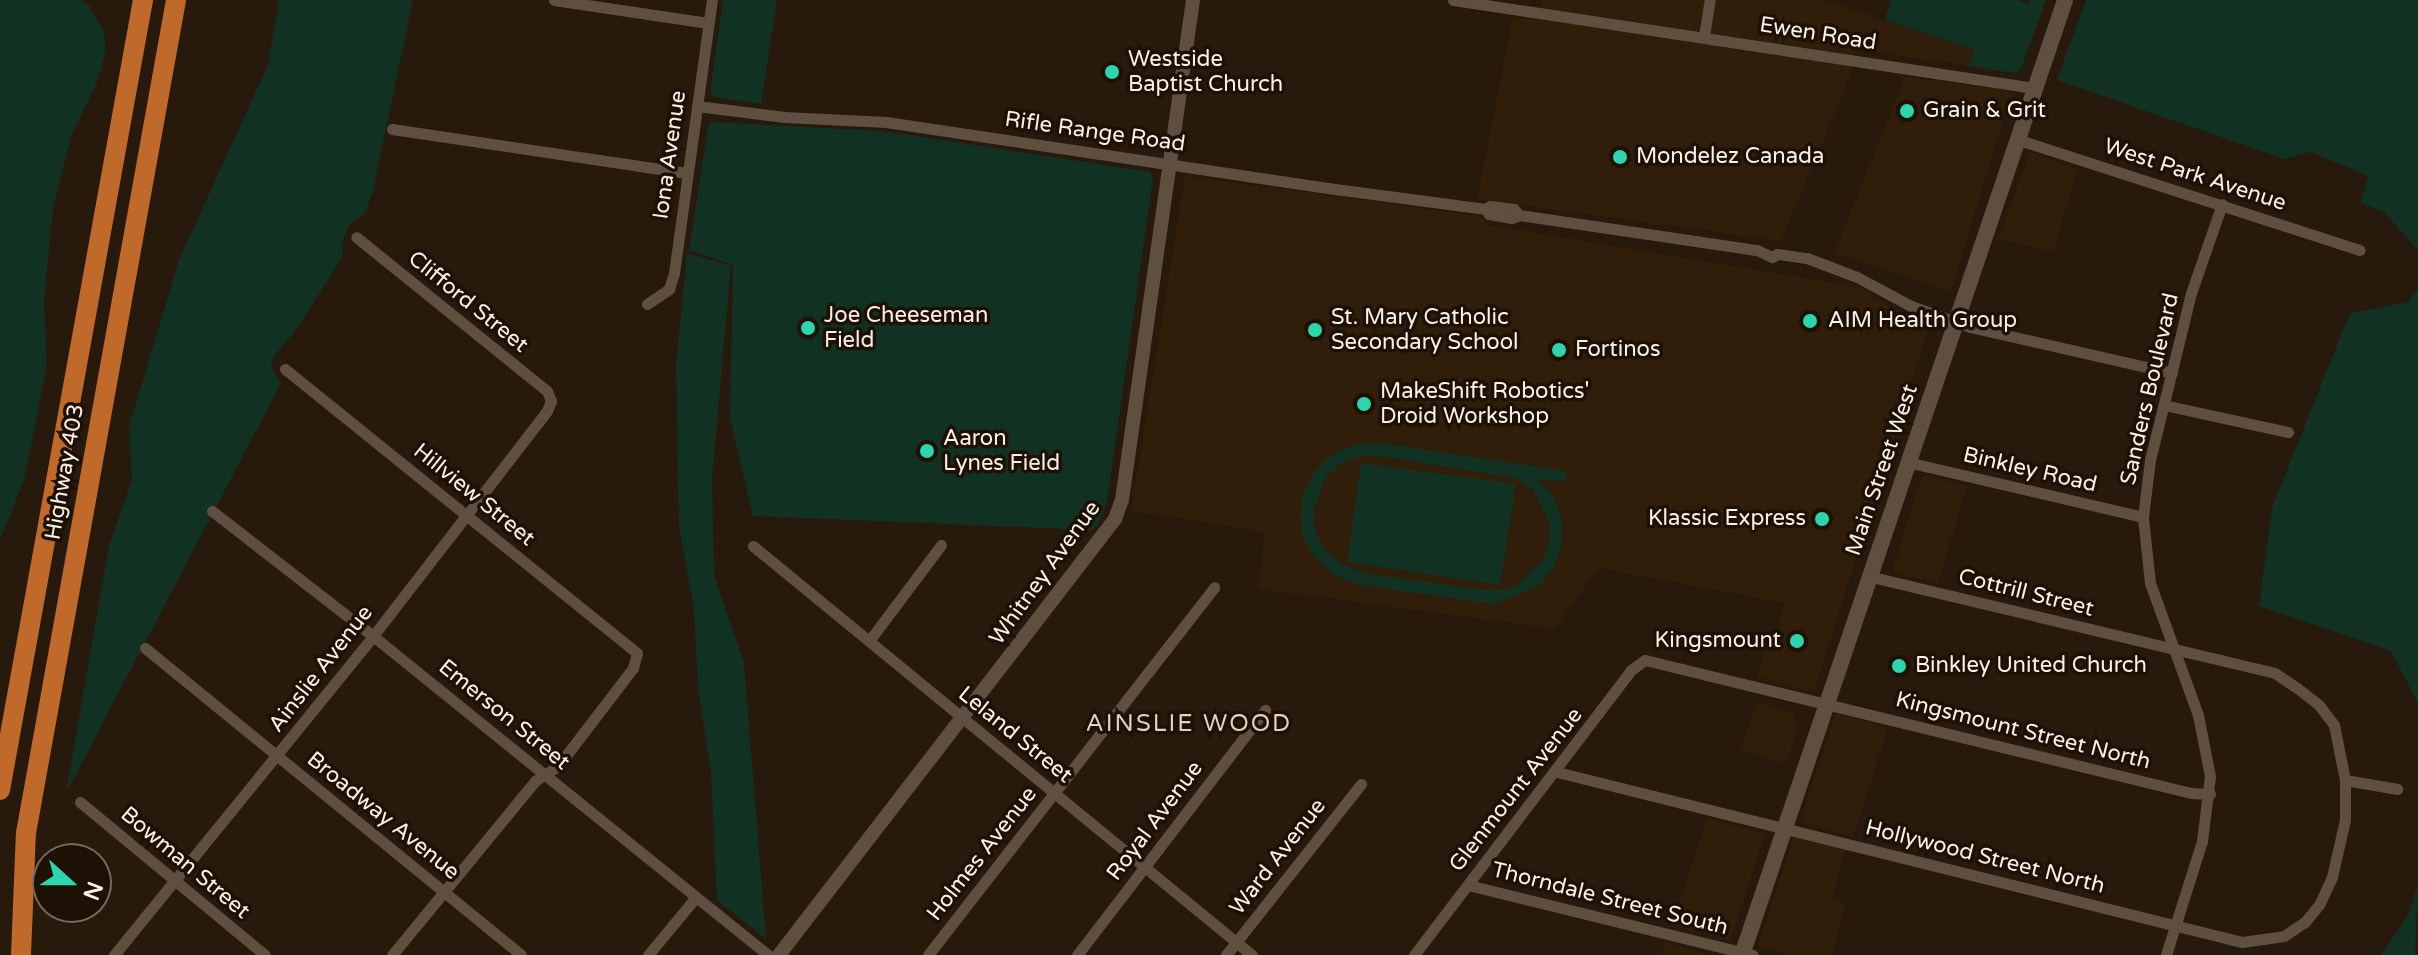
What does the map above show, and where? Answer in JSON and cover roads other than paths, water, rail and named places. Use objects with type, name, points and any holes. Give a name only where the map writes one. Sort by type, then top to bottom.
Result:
[{"type":"highway","name":"Highway 403","points":[[0,790],[143,0]]},
{"type":"highway","name":"Highway 403","points":[[21,955],[26,833],[176,0]]},
{"type":"main road","name":"Main Street West","points":[[1746,954],[1784,828],[2065,0]]},
{"type":"street","points":[[554,0],[708,23]]},
{"type":"street","name":"Iona Avenue","points":[[647,304],[669,289],[674,273],[712,0]]},
{"type":"street","name":"Whitney Avenue","points":[[779,955],[1115,519],[1122,500],[1193,0]]},
{"type":"street","name":"Ewen Road","points":[[1453,0],[2034,88]]},
{"type":"street","points":[[1704,36],[1710,0]]},
{"type":"street","name":"Rifle Range Road","points":[[697,106],[784,117],[886,122],[1486,209],[1489,214],[1512,218],[1519,215],[1757,250],[1772,257],[1777,254],[1832,266],[1911,306],[1955,321],[2172,373]]},
{"type":"street","points":[[392,129],[687,173]]},
{"type":"street","name":"West Park Avenue","points":[[2016,139],[2360,250]]},
{"type":"street","name":"Sanders Boulevard","points":[[2166,955],[2202,841],[2210,776],[2198,715],[2150,583],[2143,517],[2150,460],[2191,293],[2222,204]]},
{"type":"street","name":"Clifford Street","points":[[356,237],[547,391],[551,401]]},
{"type":"street","name":"Hillview Street","points":[[285,369],[637,653],[633,668],[558,766],[545,774]]},
{"type":"street","name":"Ainslie Avenue","points":[[114,955],[373,636],[547,411],[551,401]]},
{"type":"street","points":[[2164,405],[2288,432]]},
{"type":"street","name":"Binkley Road","points":[[1907,462],[2143,517]]},
{"type":"street","name":"Emerson Street","points":[[212,511],[373,636],[768,955]]},
{"type":"street","points":[[869,641],[941,545]]},
{"type":"street","name":"Leland Street","points":[[753,546],[1252,955]]},
{"type":"street","name":"Cottrill Street","points":[[1869,576],[2275,673],[2319,705],[2334,725],[2345,780]]},
{"type":"street","name":"Holmes Avenue","points":[[928,955],[1214,587]]},
{"type":"street","name":"Broadway Avenue","points":[[145,648],[521,955]]},
{"type":"street","name":"Kingsmount Street North","points":[[1655,661],[2191,793],[2210,794]]},
{"type":"street","name":"Glenmount Avenue","points":[[1414,955],[1557,772],[1636,663],[1655,661]]},
{"type":"street","name":"Royal Avenue","points":[[1077,955],[1265,710]]},
{"type":"street","name":"Hollywood Street North","points":[[1557,772],[2242,942],[2284,936],[2305,922],[2332,877],[2345,820],[2345,780]]},
{"type":"street","points":[[392,955],[535,781],[545,774]]},
{"type":"street","points":[[2345,780],[2397,789]]},
{"type":"street","name":"Ward Avenue","points":[[1226,955],[1361,784]]},
{"type":"street","name":"Bowman Street","points":[[80,802],[265,955]]},
{"type":"street","name":"Thorndale Street South","points":[[1468,885],[1746,954]]},
{"type":"street","points":[[648,955],[696,897]]},
{"type":"place","name":"Westside Baptist Church","points":[[1112,72]]},
{"type":"place","name":"Grain & Grit","points":[[1907,111]]},
{"type":"place","name":"Mondelez Canada","points":[[1620,157]]},
{"type":"place","name":"AIM Health Group","points":[[1810,321]]},
{"type":"place","name":"Joe Cheeseman Field","points":[[808,328]]},
{"type":"place","name":"St. Mary Catholic Secondary School","points":[[1315,330]]},
{"type":"place","name":"Fortinos","points":[[1559,350]]},
{"type":"place","name":"MakeShift Robotics' Droid Workshop","points":[[1364,404]]},
{"type":"place","name":"Aaron Lynes Field","points":[[927,451]]},
{"type":"place","name":"Klassic Express","points":[[1822,519]]},
{"type":"place","name":"Kingsmount","points":[[1797,641]]},
{"type":"place","name":"Binkley United Church","points":[[1899,666]]},
{"type":"district","name":"AINSLIE WOOD","points":[[1189,724]]}]
